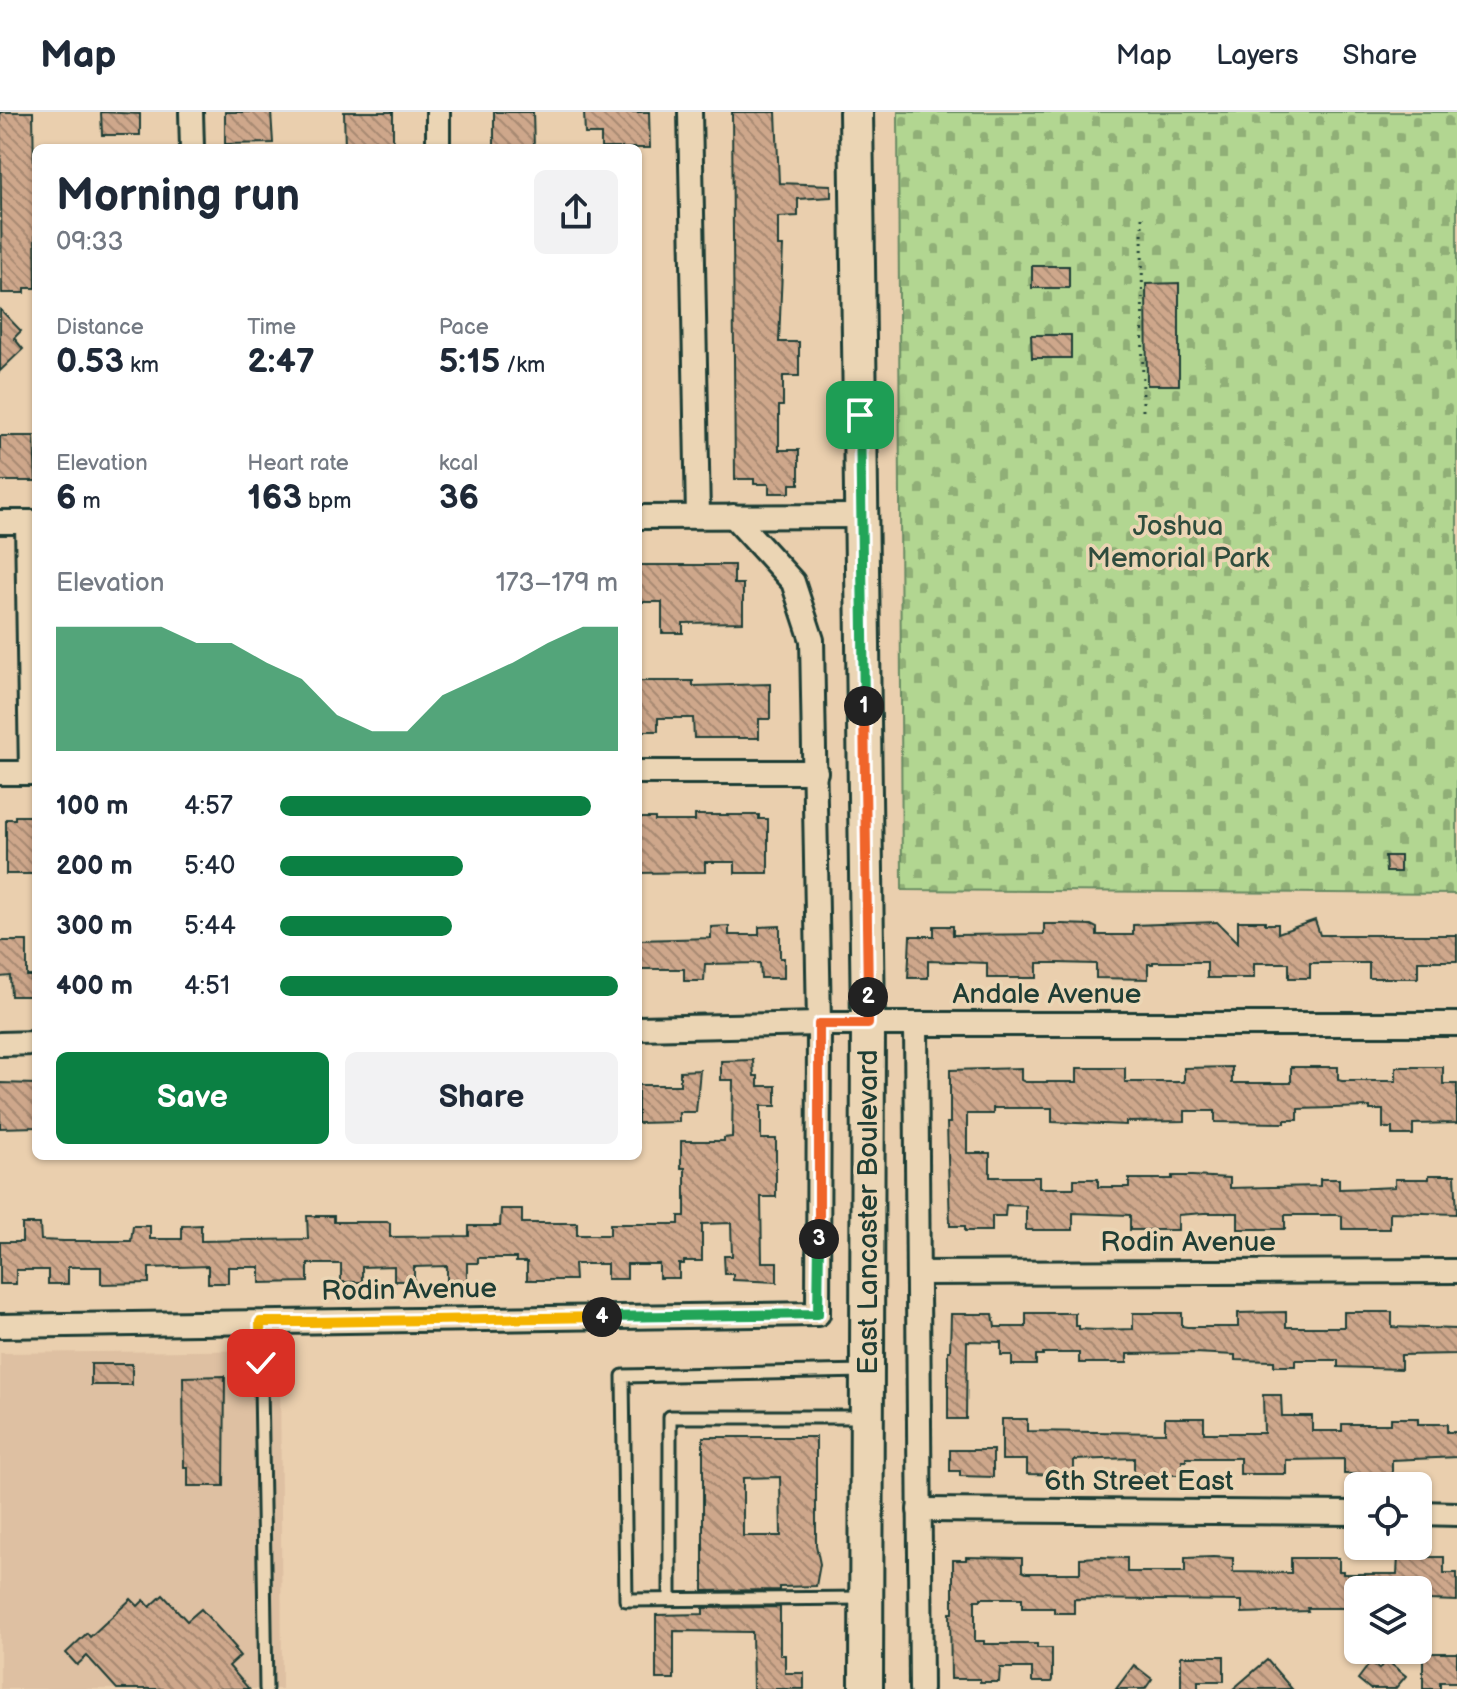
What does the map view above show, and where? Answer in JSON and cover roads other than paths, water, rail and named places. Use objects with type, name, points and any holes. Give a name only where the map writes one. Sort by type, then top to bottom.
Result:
[{"type":"main road","name":"East Lancaster Boulevard","points":[[856,112],[868,1024],[866,1689]]},
{"type":"street","points":[[191,112],[192,144]]},
{"type":"street","points":[[438,112],[438,144]]},
{"type":"street","points":[[690,112],[698,516]]},
{"type":"street","name":"East Lancaster Boulevard","points":[[733,516],[793,582],[812,640],[819,1024],[818,1314]]},
{"type":"street","points":[[642,517],[861,516]]},
{"type":"street","points":[[0,522],[32,522]]},
{"type":"street","points":[[642,772],[816,772]]},
{"type":"street","points":[[0,773],[32,773]]},
{"type":"street","name":"Andale Avenue","points":[[642,1028],[819,1024],[1457,1024]]},
{"type":"street","name":"East Lancaster Boulevard","points":[[916,1025],[921,1689]]},
{"type":"street","points":[[0,1044],[32,1043]]},
{"type":"street","name":"Rodin Avenue","points":[[919,1273],[1457,1271]]},
{"type":"street","name":"Rodin Avenue","points":[[0,1326],[818,1314]]},
{"type":"street","name":"6th Street East","points":[[919,1510],[1344,1513]]},
{"type":"street","points":[[1432,1513],[1457,1514]]},
{"type":"lane","points":[[260,1322],[266,1689]]},
{"type":"lane","points":[[867,1598],[626,1600],[623,1376],[868,1371]]},
{"type":"lane","points":[[670,1599],[670,1417],[868,1417]]},
{"type":"park label","name":"Joshua Memorial Park","points":[[1178,542]]}]
